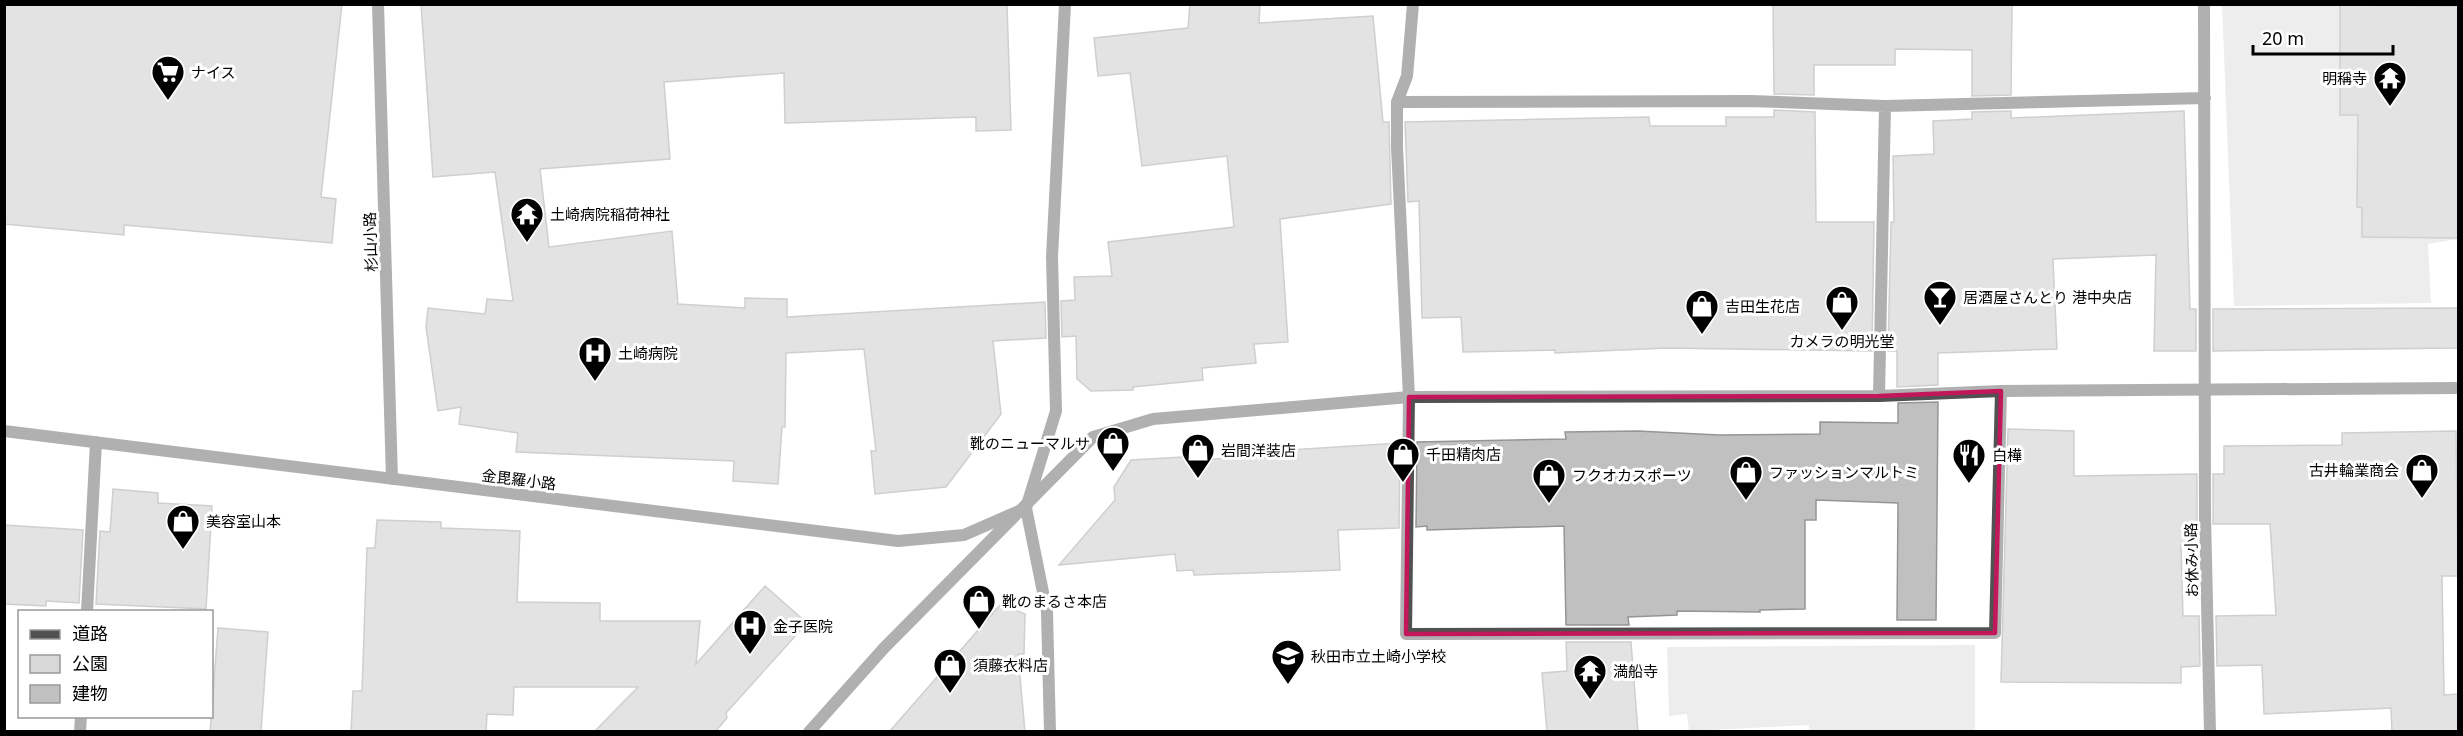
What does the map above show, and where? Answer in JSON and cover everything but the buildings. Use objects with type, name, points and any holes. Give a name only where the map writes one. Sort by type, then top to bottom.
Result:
[{"type":"street","name":"杉山小路","points":[[378,4],[392,479]]},
{"type":"street","points":[[1050,732],[1047,612],[1026,508],[1056,411],[1052,257],[1065,4]]},
{"type":"street","points":[[1413,4],[1407,76],[1397,102],[1396,147],[1409,397],[1406,634],[1995,633],[2001,391]]},
{"type":"street","name":"お休み小路","points":[[2204,4],[2205,516],[2211,732]]},
{"type":"street","points":[[1397,102],[1750,101],[1885,106],[2205,98]]},
{"type":"street","points":[[1879,396],[1885,106]]},
{"type":"street","points":[[809,732],[885,648],[1026,508],[1093,437],[1153,419],[1409,397],[1879,396],[2001,391],[2458,388]]},
{"type":"street","name":"金毘羅小路","points":[[4,431],[898,541],[964,535],[1026,508]]},
{"type":"street","points":[[87,610],[96,442]]},
{"type":"highlighted area","points":[[2001,391],[1995,633],[1406,634],[1409,397],[1879,396]]},
{"type":"green space","points":[[2222,5],[2458,5],[2458,239],[2428,244],[2431,303],[2234,306]]},
{"type":"green space","points":[[1975,645],[1975,731],[1809,732],[1809,725],[1689,731],[1687,714],[1669,716],[1667,647]]},
{"type":"place","name":"ナイス","points":[[168,101]]},
{"type":"place","name":"明稱寺","points":[[2390,107]]},
{"type":"place","name":"土崎病院稲荷神社","points":[[527,243]]},
{"type":"place","name":"居酒屋さんとり 港中央店","points":[[1940,326]]},
{"type":"place","name":"カメラの明光堂","points":[[1842,331]]},
{"type":"place","name":"吉田生花店","points":[[1702,335]]},
{"type":"place","name":"土崎病院","points":[[595,382]]},
{"type":"place","name":"靴のニューマルサ","points":[[1113,472]]},
{"type":"place","name":"岩間洋装店","points":[[1198,479]]},
{"type":"place","name":"千田精肉店","points":[[1403,483]]},
{"type":"place","name":"白樺","points":[[1969,484]]},
{"type":"place","name":"古井輪業商会","points":[[2422,499]]},
{"type":"place","name":"ファッションマルトミ","points":[[1746,501]]},
{"type":"place","name":"フクオカスポーツ","points":[[1549,504]]},
{"type":"place","name":"美容室山本","points":[[183,550]]},
{"type":"place","name":"靴のまるさ本店","points":[[979,630]]},
{"type":"place","name":"金子医院","points":[[750,655]]},
{"type":"place","name":"秋田市立土崎小学校","points":[[1288,685]]},
{"type":"place","name":"須藤衣料店","points":[[950,694]]},
{"type":"place","name":"満船寺","points":[[1590,700]]}]
